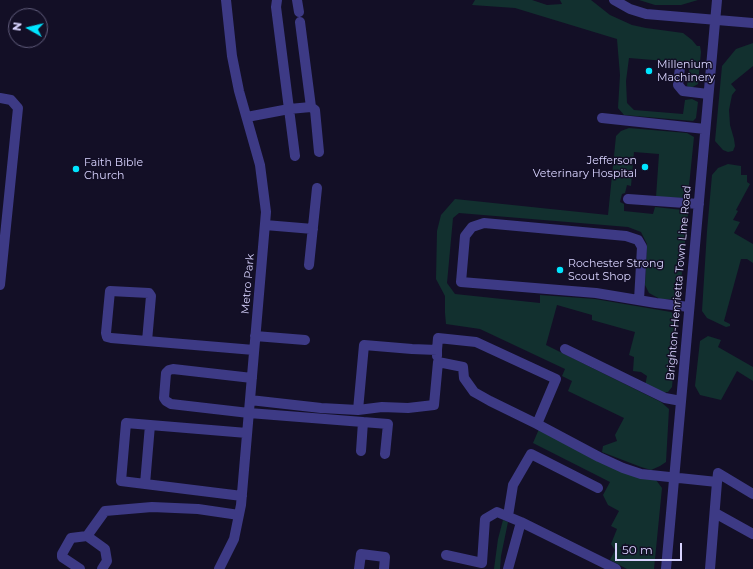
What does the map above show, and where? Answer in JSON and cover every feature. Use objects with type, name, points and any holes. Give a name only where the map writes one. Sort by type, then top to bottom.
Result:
[{"type":"street","name":"Metro Park","points":[[219,569],[234,539],[242,496],[266,212],[260,165],[239,91],[232,56],[226,0]]},
{"type":"street","points":[[277,0],[276,7],[295,156]]},
{"type":"street","points":[[297,0],[311,107],[315,110],[319,152]]},
{"type":"street","points":[[614,0],[630,9],[646,14],[753,23]]},
{"type":"street","name":"Brighton-Henrietta Town Line Road","points":[[666,569],[717,0]]},
{"type":"street","points":[[680,67],[678,85],[683,91],[708,94]]},
{"type":"street","points":[[0,98],[11,100],[18,108],[0,285]]},
{"type":"street","points":[[247,117],[289,109],[311,107]]},
{"type":"street","points":[[602,118],[705,128]]},
{"type":"street","points":[[309,265],[317,188]]},
{"type":"street","points":[[628,198],[699,204]]},
{"type":"street","points":[[639,300],[642,247],[638,240],[626,236],[484,223],[472,227],[465,236],[461,282],[596,293],[639,300],[689,307]]},
{"type":"street","points":[[265,225],[313,229]]},
{"type":"street","points":[[147,341],[151,296],[149,293],[110,290],[107,336],[112,338],[147,341],[254,350]]},
{"type":"street","points":[[255,336],[305,340]]},
{"type":"street","points":[[250,400],[321,408],[358,410],[382,407],[408,408],[434,405],[438,362],[438,338],[476,342],[556,379],[537,424]]},
{"type":"street","points":[[358,410],[364,345],[437,350]]},
{"type":"street","points":[[565,349],[665,398],[681,401]]},
{"type":"street","points":[[438,362],[463,367],[464,378],[474,392],[623,468],[641,474],[717,482]]},
{"type":"street","points":[[252,378],[173,369],[166,373],[164,398],[171,404],[249,413],[388,424],[384,454]]},
{"type":"street","points":[[361,451],[363,422]]},
{"type":"street","points":[[242,496],[121,481],[126,423],[247,433]]},
{"type":"street","points":[[145,484],[150,425]]},
{"type":"street","points":[[508,516],[513,485],[531,454],[598,488]]},
{"type":"street","points":[[710,569],[718,473],[753,494]]},
{"type":"street","points":[[87,536],[105,511],[152,507],[198,509],[239,515]]},
{"type":"street","points":[[446,555],[482,563],[485,519],[497,512],[521,522],[616,569]]},
{"type":"street","points":[[715,513],[753,534]]},
{"type":"street","points":[[508,569],[521,522]]},
{"type":"street","points":[[80,569],[62,557],[62,554],[71,538],[87,536],[105,549],[107,561],[102,569]]},
{"type":"street","points":[[359,569],[361,554],[385,557],[384,569]]},
{"type":"green space","points":[[475,0],[532,0],[547,5],[562,4],[560,0],[591,0],[610,15],[632,25],[683,33],[697,46],[700,46],[701,52],[698,84],[691,88],[687,86],[690,63],[629,58],[626,81],[627,103],[634,110],[683,114],[685,100],[692,99],[698,102],[696,118],[693,121],[624,115],[618,108],[620,75],[617,39],[515,8],[472,5]]},
{"type":"green space","points":[[639,0],[698,0],[681,5],[655,5]]},
{"type":"green space","points":[[753,43],[753,66],[731,84],[736,90],[732,95],[729,110],[730,125],[735,146],[733,151],[728,152],[723,150],[715,141],[722,66],[736,49]]},
{"type":"green space","points":[[629,128],[687,133],[694,137],[688,196],[683,198],[656,197],[659,154],[634,152],[631,186],[627,185],[620,202],[624,204],[624,211],[653,214],[655,207],[683,210],[688,214],[680,291],[675,299],[660,299],[649,293],[645,285],[647,244],[641,232],[628,227],[459,213],[453,218],[447,283],[455,294],[540,303],[540,295],[595,299],[671,312],[678,317],[672,387],[668,392],[663,393],[645,386],[647,376],[641,372],[633,371],[634,357],[629,355],[635,332],[592,320],[592,315],[557,305],[546,345],[661,402],[669,409],[666,462],[651,470],[602,452],[603,446],[617,441],[615,435],[624,418],[568,391],[572,381],[562,376],[565,369],[480,329],[446,324],[445,296],[436,279],[437,231],[441,215],[455,199],[608,215],[616,136],[621,131]]},
{"type":"green space","points":[[728,164],[741,166],[741,175],[747,175],[747,182],[750,184],[736,210],[738,211],[733,220],[740,222],[734,233],[753,244],[753,263],[747,259],[741,259],[724,321],[730,324],[730,326],[726,327],[707,318],[702,311],[712,175],[718,168]]},
{"type":"green space","points":[[708,336],[721,340],[718,347],[753,367],[753,381],[737,371],[721,400],[700,395],[695,386],[700,341]]},
{"type":"green space","points":[[539,429],[656,480],[662,488],[654,569],[627,569],[610,560],[615,550],[611,544],[617,529],[611,526],[619,511],[608,505],[603,495],[610,482],[533,443]]},
{"type":"green space","points":[[503,520],[508,522],[500,569],[494,569],[498,539]]},
{"type":"place","name":"Millenium Machinery","points":[[649,71]]},
{"type":"place","name":"Jefferson Veterinary Hospital","points":[[645,167]]},
{"type":"place","name":"Faith Bible Church","points":[[76,169]]},
{"type":"place","name":"Rochester Strong Scout Shop","points":[[560,270]]}]
